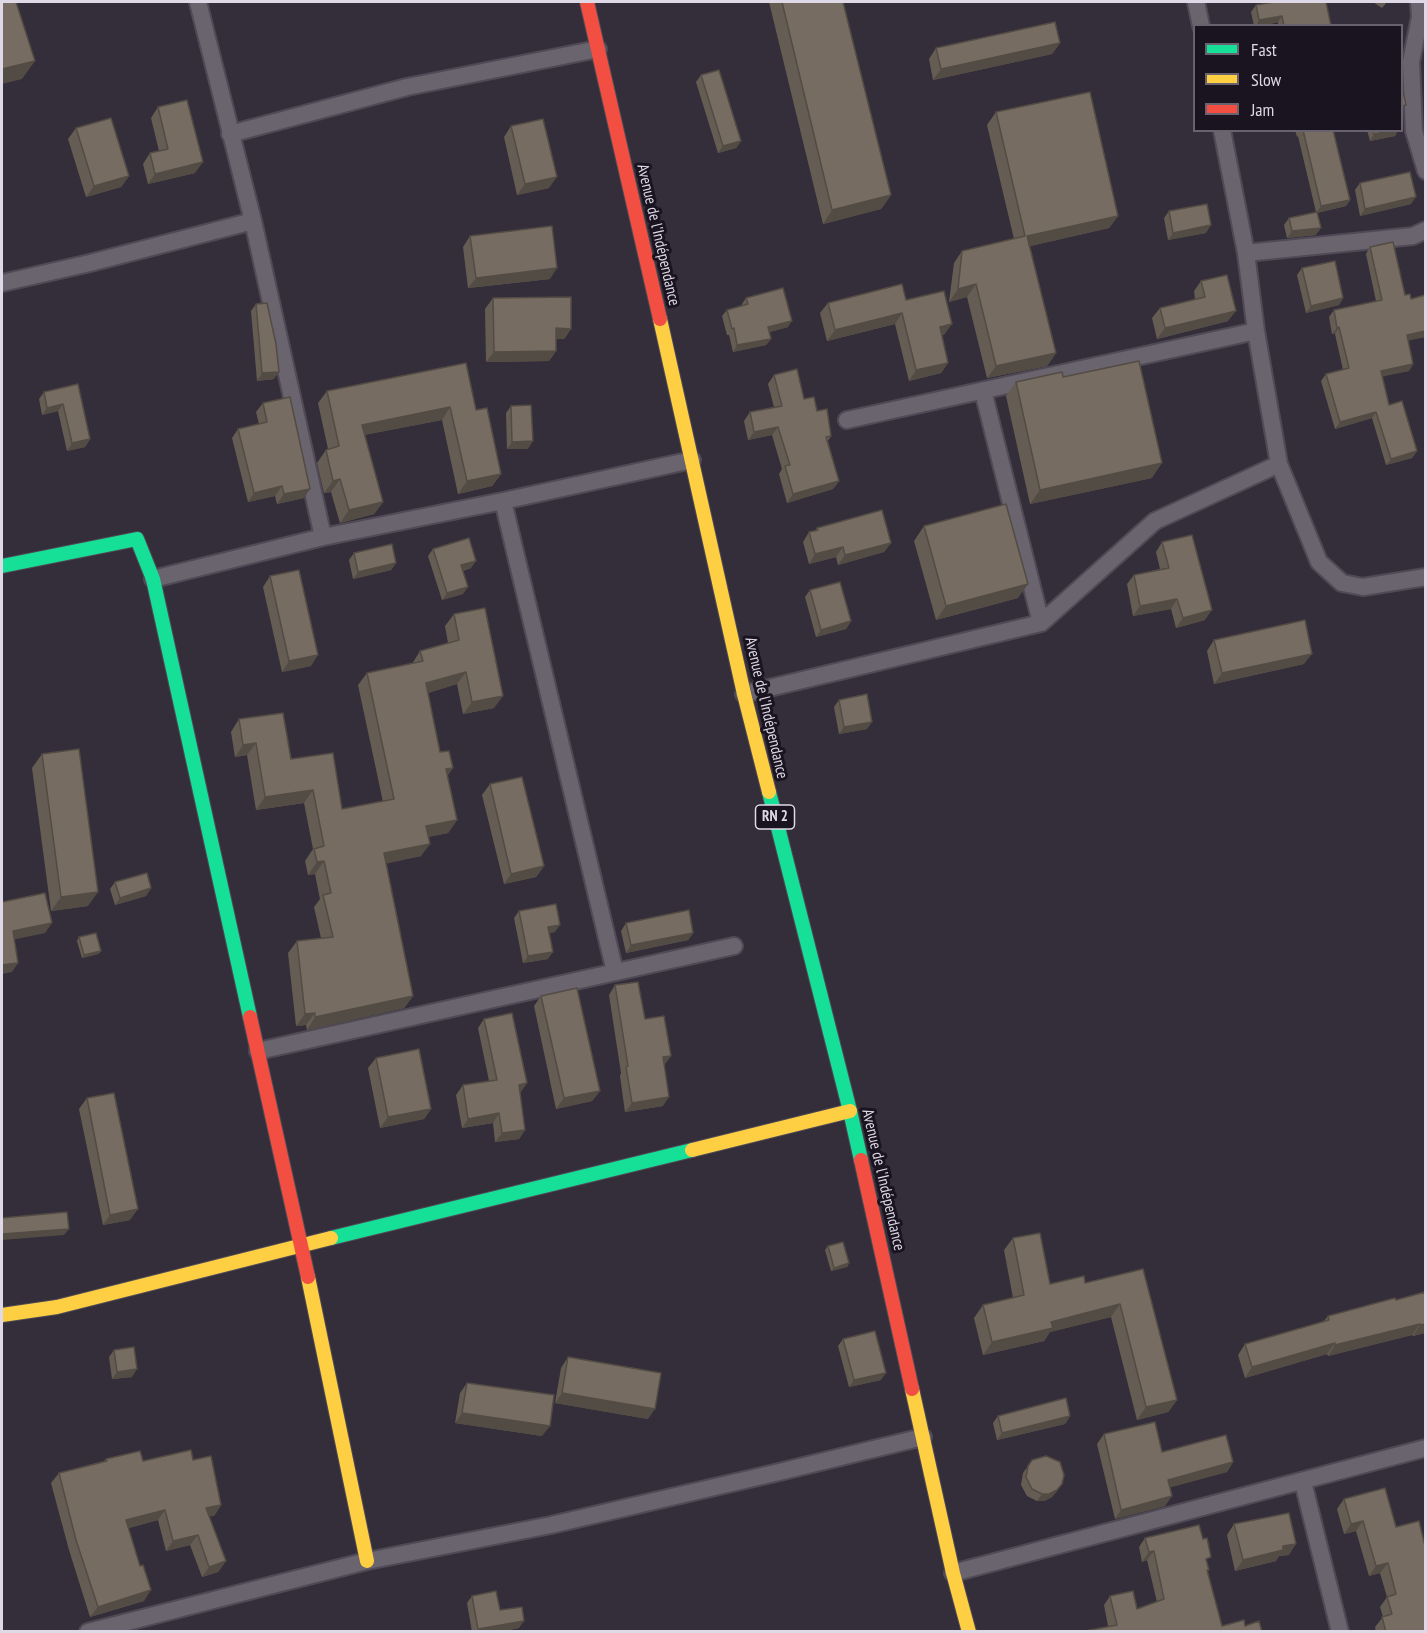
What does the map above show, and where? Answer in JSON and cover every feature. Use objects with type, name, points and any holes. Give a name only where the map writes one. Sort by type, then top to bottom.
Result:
[{"type":"street","points":[[198,2],[254,221],[323,537]]},
{"type":"street","name":"Avenue de l'Indépendance","points":[[587,2],[744,694],[850,1111],[969,1632]]},
{"type":"street","points":[[1196,2],[1201,24]]},
{"type":"street","points":[[1419,2],[1419,17],[1411,62],[1414,131],[1425,171]]},
{"type":"street","points":[[230,134],[407,87],[598,49]]},
{"type":"street","points":[[1222,132],[1246,253],[1256,331],[1279,464],[1319,562],[1342,583],[1363,587],[1425,577]]},
{"type":"street","points":[[2,284],[254,221]]},
{"type":"street","points":[[1246,253],[1413,236],[1425,230]]},
{"type":"street","points":[[847,420],[1256,331]]},
{"type":"street","points":[[983,391],[1041,623]]},
{"type":"street","points":[[153,579],[323,537],[692,460]]},
{"type":"street","points":[[744,694],[1041,623],[1155,521],[1279,464]]},
{"type":"street","points":[[504,501],[615,972]]},
{"type":"street","points":[[2,566],[137,539],[153,579],[301,1245],[367,1561]]},
{"type":"street","points":[[258,1051],[734,946]]},
{"type":"street","points":[[2,1315],[57,1307],[850,1111]]},
{"type":"street","points":[[88,1632],[367,1561],[551,1525],[923,1437]]},
{"type":"street","points":[[954,1573],[1425,1448]]},
{"type":"street","points":[[1303,1482],[1340,1632]]},
{"type":"building","points":[[2,2],[16,2],[35,61],[2,69]]},
{"type":"building","points":[[782,2],[843,2],[891,195],[832,210]]},
{"type":"building","points":[[1274,2],[1326,2],[1331,24],[1284,24],[1282,16],[1259,20],[1256,5]]},
{"type":"building","points":[[1055,22],[1060,43],[941,69],[936,48]]},
{"type":"building","points":[[719,70],[741,141],[723,146],[701,75]]},
{"type":"building","points":[[1090,92],[1118,216],[1027,236],[1056,353],[996,366],[976,284],[958,289],[962,251],[1025,236],[996,112]]},
{"type":"building","points":[[187,100],[203,162],[155,174],[150,153],[168,149],[158,107]]},
{"type":"building","points":[[111,118],[129,176],[94,186],[76,128]]},
{"type":"building","points":[[543,119],[557,177],[525,184],[511,126]]},
{"type":"building","points":[[1303,132],[1333,132],[1350,200],[1321,206]]},
{"type":"building","points":[[1410,172],[1416,197],[1365,209],[1360,183]]},
{"type":"building","points":[[1207,204],[1211,225],[1173,233],[1169,211]]},
{"type":"building","points":[[1317,212],[1321,228],[1292,231],[1289,218]]},
{"type":"building","points":[[552,226],[557,268],[476,278],[470,236]]},
{"type":"building","points":[[1393,242],[1405,295],[1410,294],[1411,299],[1425,295],[1425,331],[1407,335],[1413,364],[1381,371],[1389,405],[1402,401],[1417,451],[1391,459],[1376,412],[1340,422],[1326,374],[1349,368],[1334,310],[1382,300],[1370,247]]},
{"type":"building","points":[[1335,261],[1343,298],[1311,306],[1302,268]]},
{"type":"building","points":[[1227,275],[1236,311],[1165,328],[1160,308],[1205,297],[1201,281]]},
{"type":"building","points":[[902,284],[906,300],[944,291],[952,324],[940,327],[948,363],[916,370],[902,313],[835,330],[828,303]]},
{"type":"building","points":[[783,288],[792,321],[768,327],[771,339],[737,345],[727,310],[748,304],[746,298]]},
{"type":"building","points":[[571,297],[571,329],[556,328],[556,351],[494,352],[493,298]]},
{"type":"building","points":[[267,303],[276,344],[279,372],[262,373],[256,304]]},
{"type":"building","points":[[1139,361],[1162,463],[1040,490],[1016,382],[1062,372],[1063,377]]},
{"type":"building","points":[[466,363],[476,410],[487,408],[501,474],[467,481],[450,407],[362,425],[383,502],[349,510],[340,479],[333,481],[326,450],[339,446],[327,391]]},
{"type":"building","points":[[797,369],[804,399],[814,397],[817,411],[827,409],[831,436],[826,437],[839,481],[793,494],[785,466],[790,465],[778,427],[754,432],[750,412],[782,406],[774,375]]},
{"type":"building","points":[[78,384],[90,439],[72,443],[63,404],[47,408],[44,392]]},
{"type":"building","points":[[290,397],[310,489],[284,494],[282,486],[254,493],[238,429],[267,422],[263,403]]},
{"type":"building","points":[[531,405],[533,441],[512,442],[511,406]]},
{"type":"building","points":[[1006,504],[1028,584],[946,606],[924,526]]},
{"type":"building","points":[[882,510],[891,543],[845,555],[843,547],[815,554],[809,532]]},
{"type":"building","points":[[1192,535],[1212,610],[1183,618],[1177,599],[1140,606],[1134,575],[1169,568],[1162,542]]},
{"type":"building","points":[[469,538],[476,561],[461,565],[468,587],[447,593],[433,549]]},
{"type":"building","points":[[392,544],[396,563],[358,572],[354,553]]},
{"type":"building","points":[[299,570],[318,655],[289,661],[270,576]]},
{"type":"building","points":[[840,582],[851,621],[821,630],[810,590]]},
{"type":"building","points":[[485,608],[503,696],[472,702],[466,672],[426,683],[440,752],[449,751],[453,768],[446,769],[457,820],[426,826],[430,844],[384,853],[413,996],[315,1017],[315,1013],[305,1014],[297,941],[333,937],[323,895],[331,893],[324,861],[317,862],[314,849],[324,846],[313,790],[265,797],[256,743],[243,745],[239,719],[283,713],[291,759],[333,753],[342,809],[394,799],[367,673],[423,661],[420,651],[459,640],[454,614]]},
{"type":"building","points":[[1305,620],[1312,654],[1222,673],[1214,640]]},
{"type":"building","points":[[867,694],[872,722],[844,727],[839,700]]},
{"type":"building","points":[[79,749],[98,892],[61,897],[42,754]]},
{"type":"building","points":[[522,777],[544,866],[511,874],[490,784]]},
{"type":"building","points":[[147,873],[151,888],[120,898],[115,882]]},
{"type":"building","points":[[45,893],[52,923],[13,931],[18,963],[2,965],[2,902]]},
{"type":"building","points":[[556,904],[560,925],[548,927],[553,952],[528,956],[519,911]]},
{"type":"building","points":[[689,910],[693,933],[631,945],[626,923]]},
{"type":"building","points":[[96,933],[101,951],[84,955],[79,937]]},
{"type":"building","points":[[638,982],[645,1019],[664,1016],[671,1056],[663,1057],[669,1097],[632,1103],[615,985]]},
{"type":"building","points":[[577,988],[600,1091],[564,1098],[541,996]]},
{"type":"building","points":[[512,1013],[527,1083],[519,1085],[525,1130],[502,1133],[499,1113],[468,1119],[463,1085],[497,1080],[484,1019]]},
{"type":"building","points":[[419,1049],[431,1109],[388,1117],[376,1058]]},
{"type":"building","points":[[114,1093],[138,1209],[110,1215],[87,1098]]},
{"type":"building","points":[[67,1212],[69,1229],[2,1234],[2,1218]]},
{"type":"building","points":[[1040,1233],[1050,1284],[1084,1276],[1085,1283],[1143,1269],[1177,1400],[1146,1407],[1120,1304],[1051,1322],[1053,1328],[992,1342],[983,1305],[1024,1295],[1013,1238]]},
{"type":"building","points":[[843,1242],[849,1263],[834,1268],[828,1246]]},
{"type":"building","points":[[1425,1292],[1425,1324],[1335,1345],[1335,1343],[1252,1367],[1245,1344],[1329,1320],[1328,1316]]},
{"type":"building","points":[[875,1331],[886,1373],[854,1380],[843,1339]]},
{"type":"building","points":[[134,1347],[137,1369],[117,1372],[114,1350]]},
{"type":"building","points":[[568,1357],[661,1373],[655,1409],[562,1393]]},
{"type":"building","points":[[467,1383],[554,1395],[550,1426],[462,1413]]},
{"type":"building","points":[[1066,1398],[1070,1416],[1002,1433],[998,1416]]},
{"type":"building","points":[[1155,1422],[1162,1452],[1226,1435],[1233,1462],[1168,1480],[1172,1496],[1121,1510],[1104,1434]]},
{"type":"building","points":[[191,1450],[193,1460],[211,1456],[221,1505],[206,1508],[226,1561],[209,1567],[198,1535],[173,1541],[165,1510],[126,1520],[140,1566],[143,1565],[151,1590],[98,1607],[76,1540],[59,1473],[140,1451],[143,1461]]},
{"type":"building","points":[[1046,1456],[1060,1462],[1064,1475],[1062,1484],[1057,1490],[1049,1494],[1042,1494],[1032,1489],[1026,1477],[1032,1460]]},
{"type":"building","points":[[1385,1488],[1396,1527],[1419,1521],[1425,1546],[1425,1632],[1386,1632],[1382,1617],[1392,1614],[1387,1597],[1396,1594],[1388,1563],[1376,1566],[1363,1521],[1351,1524],[1344,1499]]},
{"type":"building","points":[[1289,1513],[1296,1544],[1283,1546],[1283,1550],[1243,1560],[1234,1524]]},
{"type":"building","points":[[1199,1525],[1203,1539],[1207,1538],[1211,1557],[1206,1559],[1209,1570],[1207,1570],[1222,1626],[1244,1620],[1245,1626],[1259,1621],[1262,1632],[1080,1632],[1117,1625],[1110,1596],[1133,1591],[1137,1609],[1164,1599],[1154,1551],[1149,1552],[1145,1538]]},
{"type":"building","points":[[496,1591],[500,1610],[522,1607],[524,1621],[478,1629],[472,1596]]},
{"type":"traffic: fast","points":[[2,566],[137,539],[153,579],[250,1017]]},
{"type":"traffic: fast","points":[[769,792],[861,1160]]},
{"type":"traffic: fast","points":[[331,1238],[692,1150]]},
{"type":"traffic: slow","points":[[660,319],[744,694],[769,792]]},
{"type":"traffic: slow","points":[[692,1150],[850,1111]]},
{"type":"traffic: slow","points":[[2,1315],[57,1307],[331,1238]]},
{"type":"traffic: slow","points":[[308,1277],[367,1561]]},
{"type":"traffic: slow","points":[[912,1389],[953,1573],[969,1632]]},
{"type":"traffic: jam","points":[[587,2],[660,319]]},
{"type":"traffic: jam","points":[[250,1017],[308,1277]]},
{"type":"traffic: jam","points":[[861,1160],[912,1389]]}]
